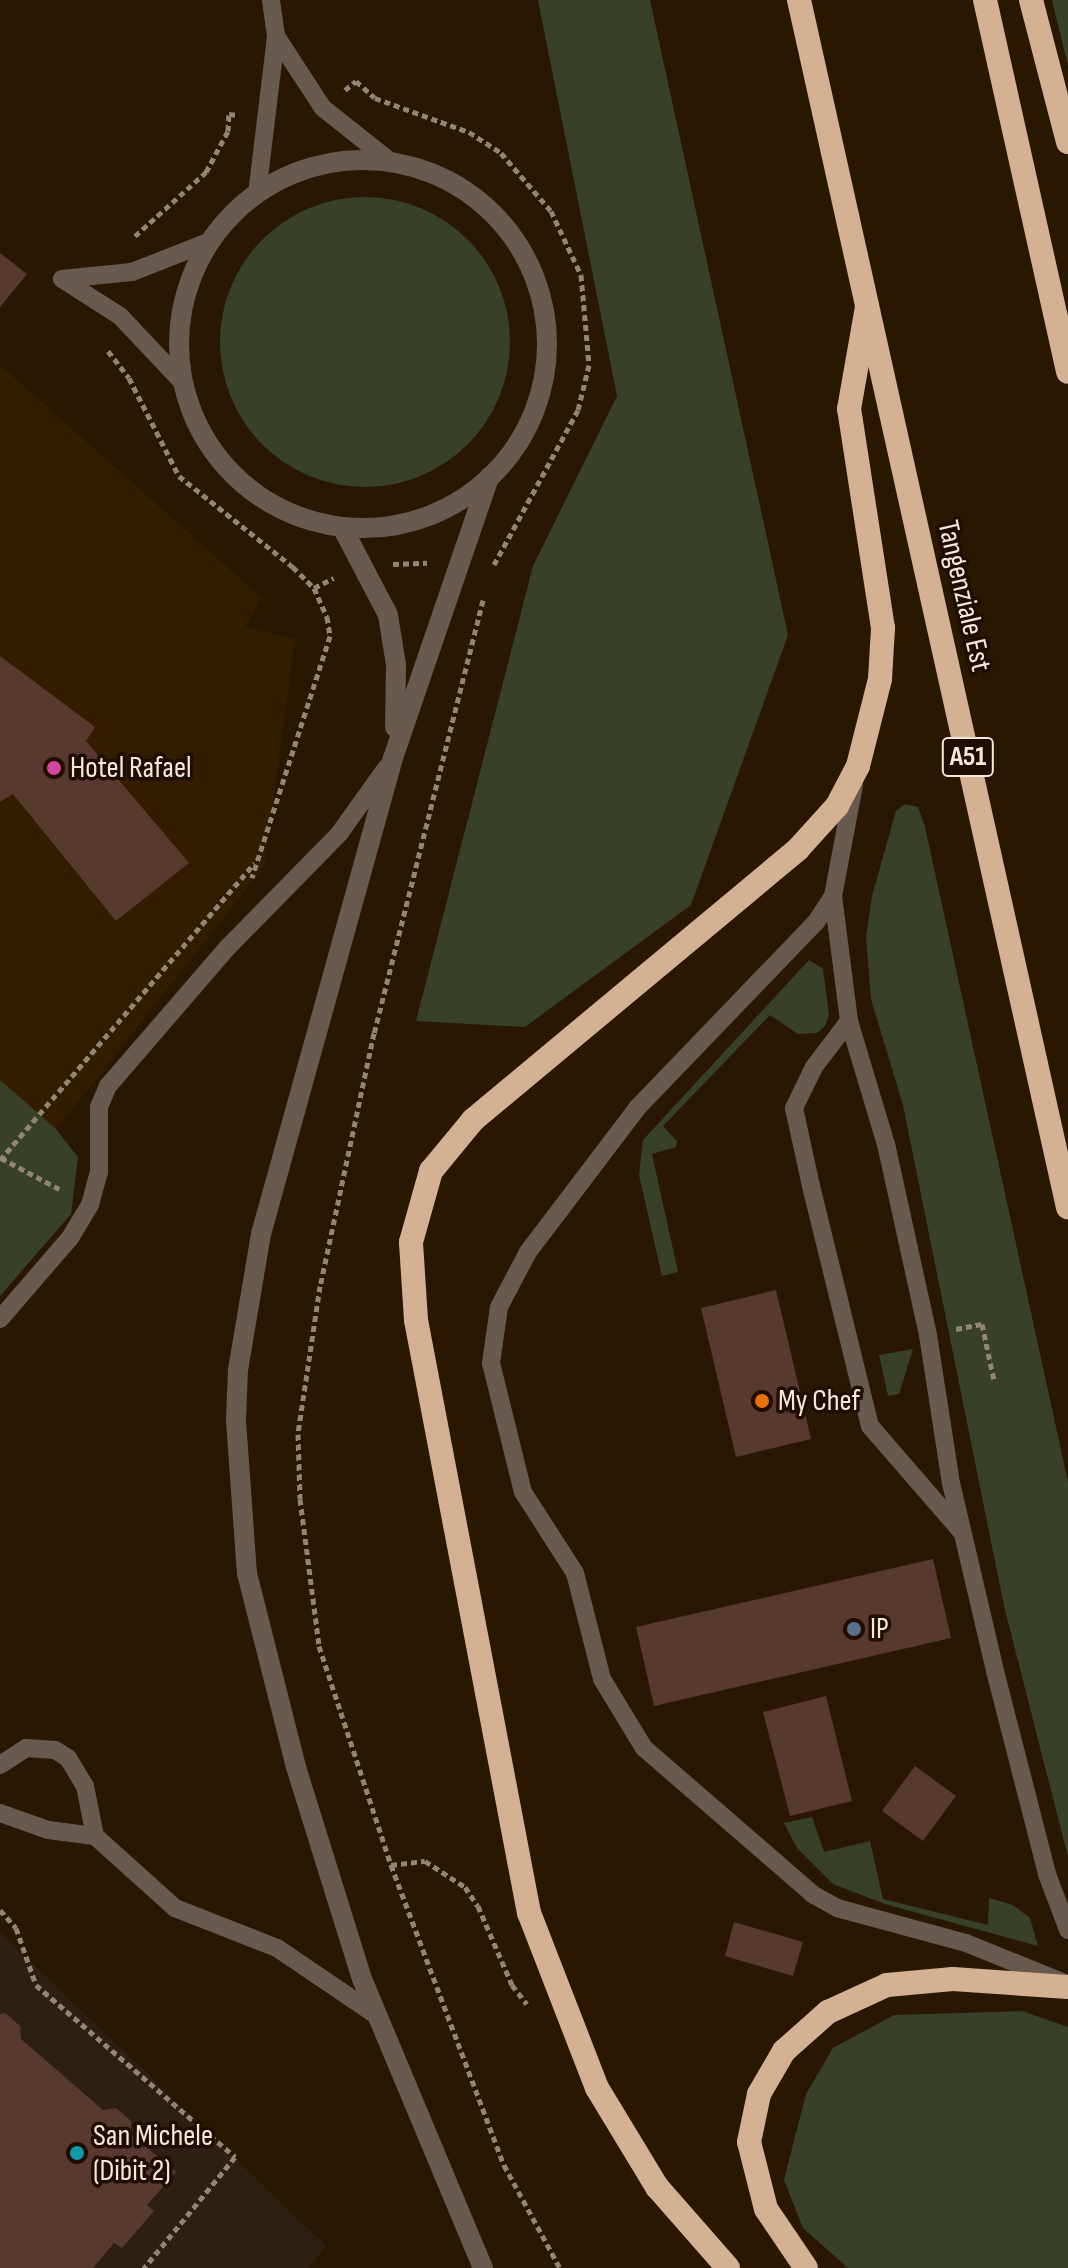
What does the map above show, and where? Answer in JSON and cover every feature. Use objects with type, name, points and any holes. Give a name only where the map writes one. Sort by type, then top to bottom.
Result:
[{"type":"highway","name":"Tangenziale Est","points":[[799,0],[1068,1207]]},
{"type":"highway","points":[[985,0],[1068,372]]},
{"type":"highway","points":[[1031,0],[1068,142]]},
{"type":"highway","points":[[728,2268],[657,2187],[597,2088],[529,1913],[416,1320],[411,1242],[431,1171],[462,1132],[639,977],[798,849],[837,806],[858,766],[880,679],[883,628],[849,409],[867,307]]},
{"type":"highway","points":[[806,2268],[766,2209],[749,2142],[759,2094],[784,2051],[828,2012],[887,1985],[953,1979],[1068,1986]]},
{"type":"street","points":[[391,162],[444,179],[491,211],[519,247],[538,288],[547,333],[543,378],[530,421],[489,477],[453,504],[421,518],[388,526],[342,527],[298,516],[240,481],[204,436],[184,384],[179,350],[183,304],[211,241],[257,194],[321,165],[391,162]]},
{"type":"street","points":[[483,2268],[376,2015],[296,1767],[247,1574],[236,1419],[238,1370],[261,1234],[393,758],[489,477]]},
{"type":"street","points":[[342,527],[388,615],[396,665],[393,758]]},
{"type":"lane","points":[[257,194],[276,36],[271,0]]},
{"type":"lane","points":[[276,36],[323,108],[391,162]]},
{"type":"lane","points":[[184,384],[120,316],[62,279],[132,272],[211,241]]},
{"type":"lane","points":[[0,1319],[70,1238],[90,1205],[99,1172],[99,1107],[108,1086],[228,947],[339,834],[393,758]]},
{"type":"lane","points":[[858,766],[833,896],[849,1021],[886,1144],[928,1335],[962,1533],[1028,1804],[1068,1930]]},
{"type":"lane","points":[[833,896],[816,922],[629,1118],[528,1252],[499,1307],[491,1363],[523,1492],[575,1573],[602,1679],[644,1748],[787,1874],[837,1908],[966,1943],[1068,1986]]},
{"type":"lane","points":[[849,1021],[814,1067],[794,1108],[811,1186],[870,1426],[962,1533]]},
{"type":"lane","points":[[0,1764],[26,1748],[41,1746],[68,1758],[85,1786],[95,1836]]},
{"type":"lane","points":[[0,1813],[48,1830],[95,1836],[175,1908],[277,1948],[376,2015]]},
{"type":"path","points":[[132,272],[127,243],[206,172],[228,131],[229,114]]},
{"type":"path","points":[[120,316],[100,340],[129,378],[163,452],[205,502],[293,567],[314,588],[327,617],[330,636],[249,889]]},
{"type":"path","points":[[90,1205],[0,1159],[259,860]]},
{"type":"path","points":[[951,1330],[982,1324],[994,1380]]},
{"type":"path","points":[[391,1865],[425,1861],[465,1887],[478,1906],[512,1985],[533,2012]]},
{"type":"path","points":[[0,1910],[23,1944],[36,1985],[235,2157],[144,2268]]},
{"type":"shaded area","points":[[0,365],[262,598],[245,627],[295,639],[264,867],[51,1136],[0,1095]]},
{"type":"shaded area","points":[[0,1932],[326,2246],[308,2268],[0,2268]]},
{"type":"green space","points":[[538,0],[650,0],[788,635],[691,905],[525,1027],[416,1021],[533,566],[617,396]]},
{"type":"green space","points":[[1052,0],[1068,0],[1068,66]]},
{"type":"green space","points":[[365,197],[393,200],[420,208],[446,221],[468,239],[486,261],[499,287],[507,314],[510,342],[507,370],[499,397],[486,423],[468,445],[446,463],[420,476],[393,484],[365,487],[337,484],[310,476],[284,463],[262,445],[244,423],[231,397],[223,370],[220,342],[223,314],[231,287],[244,261],[262,239],[284,221],[310,208],[337,200]]},
{"type":"green space","points":[[905,804],[918,807],[925,827],[1068,1482],[1068,1857],[1004,1606],[903,1105],[871,999],[866,937],[872,896],[896,811]]},
{"type":"green space","points":[[809,960],[823,969],[829,1015],[825,1026],[817,1033],[798,1034],[770,1015],[663,1126],[677,1141],[676,1147],[652,1154],[678,1272],[662,1276],[639,1175],[643,1140]]},
{"type":"green space","points":[[0,1080],[55,1128],[78,1157],[71,1214],[0,1296]]},
{"type":"green space","points":[[913,1349],[899,1394],[888,1396],[879,1355]]},
{"type":"green space","points":[[812,1817],[824,1852],[870,1841],[883,1899],[988,1925],[989,1898],[1013,1905],[1030,1918],[1038,1946],[885,1904],[833,1884],[797,1848],[784,1823]]},
{"type":"green space","points":[[1022,2011],[1068,2027],[1068,2268],[848,2268],[803,2228],[784,2180],[806,2094],[833,2048],[894,2015]]},
{"type":"building","points":[[0,253],[27,274],[0,307]]},
{"type":"building","name":"Hotel Rafael","points":[[0,656],[95,727],[86,741],[189,863],[116,921],[13,794],[0,802]]},
{"type":"building","name":"My Chef","points":[[776,1290],[811,1439],[736,1457],[701,1308]]},
{"type":"building","points":[[933,1559],[951,1638],[654,1706],[636,1627]]},
{"type":"building","points":[[826,1696],[852,1801],[790,1816],[763,1712]]},
{"type":"building","points":[[915,1766],[956,1796],[923,1841],[882,1811]]},
{"type":"building","points":[[734,1922],[803,1942],[793,1976],[725,1956]]},
{"type":"building","name":"San Michele (Dibit 2)","points":[[5,2013],[20,2026],[21,2039],[103,2110],[116,2108],[131,2121],[131,2134],[176,2172],[147,2205],[154,2211],[122,2248],[114,2243],[93,2268],[0,2268],[0,2014]]},
{"type":"place","name":"Hotel Rafael","points":[[54,768]]},
{"type":"place","name":"My Chef","points":[[762,1401]]},
{"type":"place","name":"IP","points":[[854,1629]]},
{"type":"place","name":"San Michele (Dibit 2)","points":[[77,2153]]}]
